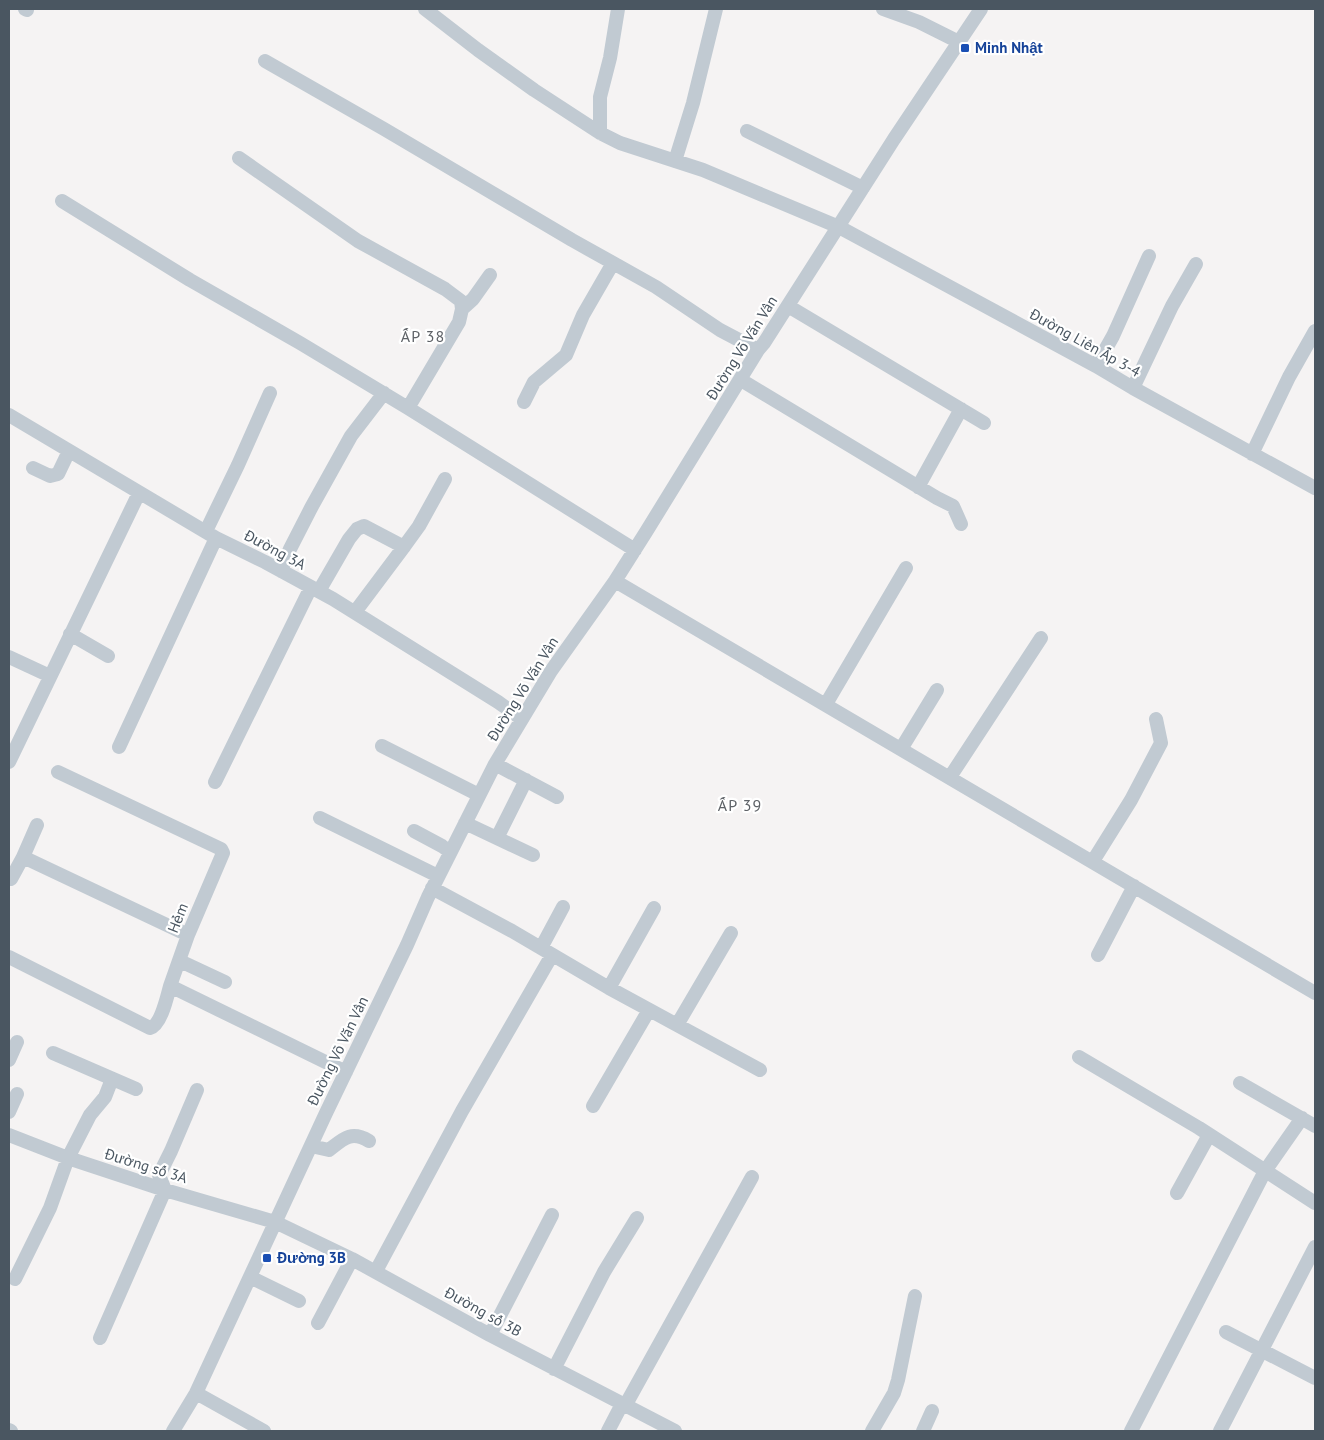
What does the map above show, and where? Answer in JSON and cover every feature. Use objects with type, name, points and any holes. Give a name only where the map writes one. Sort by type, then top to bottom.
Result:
[{"type":"street","name":"Đường Liên Ấp 3-4","points":[[426,9],[478,50],[534,90],[600,133],[620,143],[704,170],[839,227],[1096,366],[1132,388],[1315,488]]},
{"type":"street","points":[[600,133],[600,97],[610,58],[618,9]]},
{"type":"street","points":[[675,161],[693,103],[716,9]]},
{"type":"street","points":[[883,9],[919,22],[959,42]]},
{"type":"street","name":"Đường Võ Văn Vân","points":[[173,1431],[196,1392],[407,945],[432,888],[495,764],[551,671],[614,581],[758,350],[894,139],[981,9]]},
{"type":"street","points":[[265,61],[656,287],[720,330],[758,350]]},
{"type":"street","points":[[747,131],[863,188]]},
{"type":"street","points":[[239,158],[358,240],[445,289],[461,301],[462,309],[459,322],[408,408]]},
{"type":"street","points":[[62,202],[190,280],[384,393],[634,550]]},
{"type":"street","points":[[1096,366],[1113,336],[1148,256]]},
{"type":"street","points":[[524,402],[534,382],[566,356],[583,315],[613,263]]},
{"type":"street","points":[[1132,388],[1172,306],[1196,264]]},
{"type":"street","points":[[462,309],[473,299],[490,275]]},
{"type":"street","points":[[788,306],[984,423]]},
{"type":"street","points":[[1252,454],[1289,377],[1315,331]]},
{"type":"street","points":[[741,380],[918,487],[953,506],[961,524]]},
{"type":"street","points":[[118,747],[211,535],[238,465],[270,393]]},
{"type":"street","points":[[281,571],[311,508],[351,436],[384,393]]},
{"type":"street","points":[[918,487],[961,409]]},
{"type":"street","name":"Đường 3A","points":[[9,415],[211,535],[315,589],[354,612],[522,719]]},
{"type":"street","points":[[34,468],[50,476],[58,474],[69,451]]},
{"type":"street","points":[[354,612],[419,526],[445,480]]},
{"type":"street","points":[[9,762],[139,493]]},
{"type":"street","points":[[215,782],[315,589],[349,539],[359,528],[364,526],[404,547]]},
{"type":"street","points":[[826,704],[906,568]]},
{"type":"street","points":[[614,581],[1315,992]]},
{"type":"street","points":[[70,634],[108,656]]},
{"type":"street","points":[[950,777],[1041,638]]},
{"type":"street","points":[[9,657],[50,676]]},
{"type":"street","points":[[901,748],[937,690]]},
{"type":"street","points":[[1093,861],[1131,800],[1161,743],[1156,719]]},
{"type":"street","points":[[382,746],[479,795]]},
{"type":"street","points":[[495,764],[558,797]]},
{"type":"street","name":"Hẻm","points":[[9,958],[150,1028],[154,1027],[158,1022],[188,935],[223,853],[221,849],[58,772]]},
{"type":"street","points":[[497,838],[526,780]]},
{"type":"street","points":[[320,818],[438,876]]},
{"type":"street","points":[[465,823],[533,855]]},
{"type":"street","points":[[11,879],[37,825]]},
{"type":"street","points":[[414,831],[450,852]]},
{"type":"street","points":[[23,857],[188,935]]},
{"type":"street","points":[[1098,955],[1134,886]]},
{"type":"street","points":[[432,888],[512,931],[608,988],[760,1070]]},
{"type":"street","points":[[376,1271],[546,951],[563,907]]},
{"type":"street","points":[[608,988],[654,908]]},
{"type":"street","points":[[677,1025],[731,933]]},
{"type":"street","points":[[180,961],[225,982]]},
{"type":"street","points":[[170,986],[346,1072]]},
{"type":"street","points":[[593,1106],[649,1010]]},
{"type":"street","points":[[9,1060],[17,1042]]},
{"type":"street","points":[[53,1053],[136,1089]]},
{"type":"street","points":[[1080,1057],[1209,1134],[1315,1203]]},
{"type":"street","points":[[15,1279],[50,1208],[68,1158],[90,1115],[104,1097],[112,1079]]},
{"type":"street","points":[[1240,1082],[1315,1126]]},
{"type":"street","points":[[100,1338],[165,1190],[159,1175],[171,1152],[197,1090]]},
{"type":"street","points":[[9,1112],[17,1094]]},
{"type":"street","points":[[1131,1431],[1265,1170],[1302,1118]]},
{"type":"street","points":[[1177,1193],[1209,1134]]},
{"type":"street","name":"Đường số 3A","points":[[9,1135],[68,1158],[165,1190],[275,1222]]},
{"type":"street","points":[[311,1146],[329,1150],[346,1137],[360,1136],[369,1141]]},
{"type":"street","points":[[608,1431],[752,1177]]},
{"type":"street","points":[[490,1335],[552,1215]]},
{"type":"street","points":[[554,1369],[604,1272],[638,1218]]},
{"type":"street","name":"Đường số 3B","points":[[275,1222],[376,1271],[490,1335],[675,1431]]},
{"type":"street","points":[[1220,1431],[1315,1247]]},
{"type":"street","points":[[318,1323],[352,1259]]},
{"type":"street","points":[[250,1277],[299,1301]]},
{"type":"street","points":[[872,1431],[894,1393],[915,1296]]},
{"type":"street","points":[[1226,1332],[1315,1378]]},
{"type":"street","points":[[196,1392],[264,1431]]},
{"type":"street","points":[[923,1431],[932,1411]]},
{"type":"place","name":"Minh Nhật","points":[[965,48]]},
{"type":"place","name":"Đường 3B","points":[[267,1258]]},
{"type":"district","name":"ẤP 38","points":[[423,336]]},
{"type":"district","name":"ẤP 39","points":[[740,805]]}]
